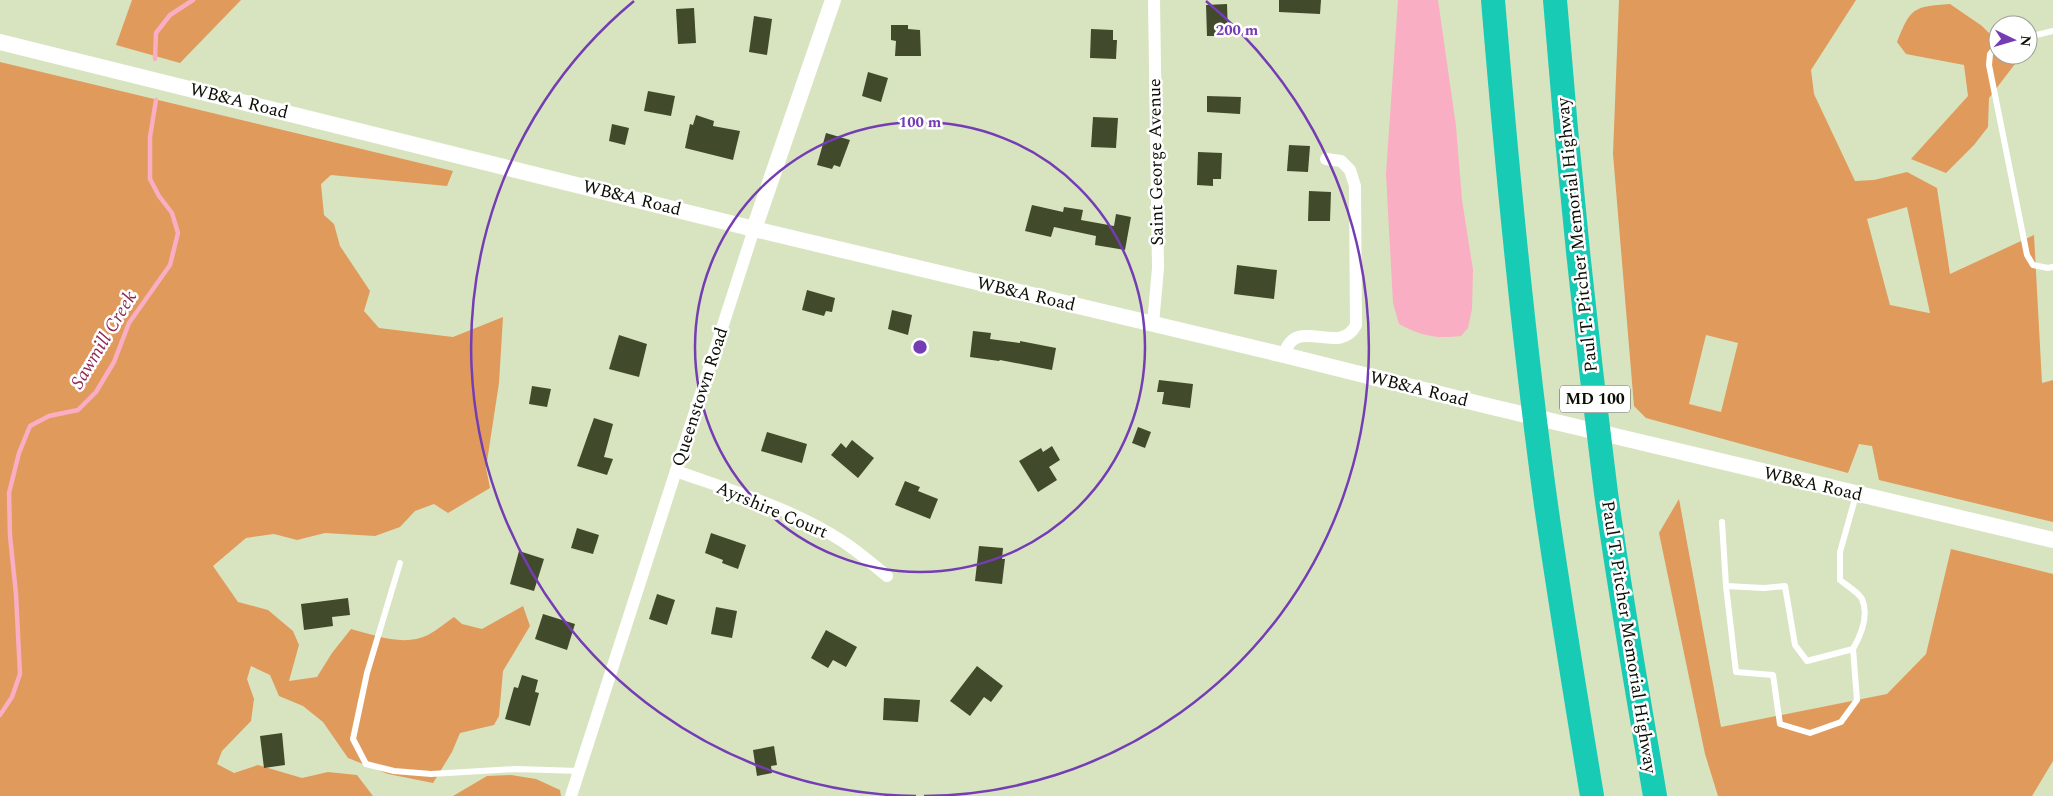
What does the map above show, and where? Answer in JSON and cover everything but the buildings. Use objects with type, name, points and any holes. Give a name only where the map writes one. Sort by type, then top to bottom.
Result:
[{"type":"highway","name":"MD 100","points":[[1493,0],[1504,131],[1529,368],[1553,552],[1592,796]]},
{"type":"highway","name":"Paul T. Pitcher Memorial Highway","points":[[1555,0],[1568,155],[1604,476],[1655,796]]},
{"type":"street","name":"Queenstown Road","points":[[571,796],[754,229],[833,0]]},
{"type":"street","name":"Saint George Avenue","points":[[1153,324],[1158,268],[1154,0]]},
{"type":"street","name":"WB&A Road","points":[[0,42],[754,229],[1284,355],[1649,445],[2053,540]]},
{"type":"street","points":[[1284,355],[1286,344],[1299,336],[1343,337],[1352,334],[1356,325],[1355,186],[1350,170],[1341,161],[1326,159]]},
{"type":"street","name":"Ayrshire Court","points":[[676,471],[766,503],[805,520],[842,541],[887,576]]},
{"type":"lane","points":[[2038,35],[2053,31]]},
{"type":"lane","points":[[1989,65],[2027,255],[2033,265],[2048,268],[2053,266]]},
{"type":"lane","points":[[1722,522],[1726,586],[1736,672],[1772,676],[1780,724],[1810,733],[1841,722],[1857,700],[1854,649],[1860,637],[1865,613],[1861,597],[1840,580],[1840,552],[1856,494]]},
{"type":"lane","points":[[400,563],[367,673],[352,739],[366,764],[394,771],[431,774],[516,769],[578,772]]},
{"type":"lane","points":[[1726,586],[1764,588],[1785,586],[1795,645],[1807,661],[1854,649]]},
{"type":"shaded area","points":[[132,0],[241,0],[180,63],[116,45]]},
{"type":"shaded area","points":[[1398,0],[1438,0],[1456,126],[1462,200],[1473,270],[1472,309],[1468,328],[1461,336],[1436,337],[1407,328],[1399,324],[1393,303],[1386,174]]},
{"type":"shaded area","points":[[1619,0],[1856,0],[1811,70],[1814,94],[1855,181],[1874,180],[1907,172],[1937,188],[1950,274],[2034,235],[2042,383],[2053,380],[2053,522],[1879,480],[1872,446],[1859,444],[1848,473],[1646,418],[1634,406],[1613,154]],"holes":[[[1907,207],[1930,313],[1890,305],[1867,219]],[[1706,335],[1738,343],[1721,412],[1689,404]]]},
{"type":"shaded area","points":[[1950,4],[1982,26],[1988,32],[1988,65],[2014,65],[1989,98],[1988,127],[1974,145],[1946,173],[1911,159],[1968,96],[1964,65],[1906,54],[1897,42],[1910,15],[1928,6]]},
{"type":"shaded area","points":[[0,62],[453,171],[447,186],[331,175],[321,184],[324,215],[334,224],[340,246],[370,291],[364,311],[379,328],[453,337],[503,317],[499,383],[486,468],[490,488],[448,513],[434,504],[415,511],[400,527],[375,536],[325,533],[297,540],[274,534],[246,538],[213,566],[238,602],[268,610],[293,631],[299,645],[289,681],[317,677],[332,653],[351,629],[389,639],[409,640],[428,635],[454,617],[462,624],[482,629],[523,606],[530,626],[503,671],[499,716],[494,725],[460,733],[452,752],[433,783],[388,774],[348,758],[323,722],[303,706],[279,696],[270,675],[251,666],[247,679],[254,699],[251,721],[222,751],[217,764],[234,773],[258,765],[302,778],[328,772],[357,775],[373,796],[0,796]]},
{"type":"shaded area","points":[[1679,499],[1721,727],[1887,694],[1926,654],[1951,549],[2053,574],[2053,761],[2032,796],[1718,796],[1705,754],[1659,533]]},
{"type":"shaded area","points":[[511,775],[536,779],[560,790],[561,796],[453,796],[487,776]]},
{"type":"waterway","name":"Sawmill Creek","points":[[155,59],[156,33],[170,15],[193,0]]},
{"type":"waterway","name":"Sawmill Creek","points":[[0,715],[12,697],[20,674],[16,594],[10,536],[9,493],[19,453],[30,426],[49,416],[78,410],[96,392],[114,362],[129,323],[170,265],[178,233],[172,213],[159,196],[150,179],[150,137],[156,100]]}]
